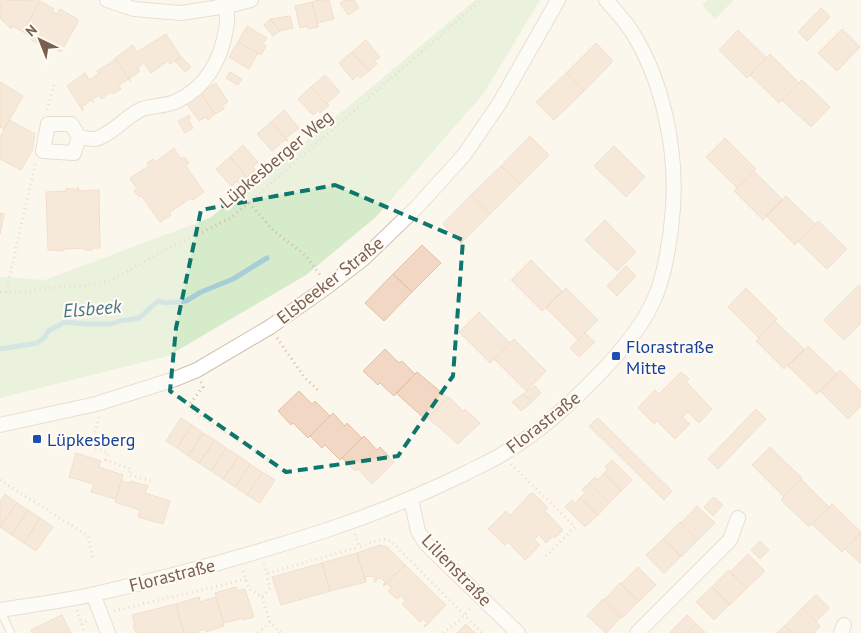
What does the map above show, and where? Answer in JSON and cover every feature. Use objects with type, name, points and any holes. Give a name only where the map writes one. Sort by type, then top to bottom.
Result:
[{"type":"street","points":[[107,0],[134,9],[181,12],[224,3],[251,0]]},
{"type":"street","name":"Elsbeeker Straße","points":[[0,425],[96,404],[197,370],[270,326],[328,286],[370,252],[416,207],[464,155],[498,104],[558,0]]},
{"type":"street","name":"Florastraße","points":[[0,610],[93,594],[238,559],[350,522],[411,499],[502,455],[542,427],[566,407],[616,356],[637,330],[654,301],[672,229],[674,195],[672,154],[665,112],[653,74],[634,36],[606,0]]},
{"type":"street","points":[[79,137],[95,139],[141,110],[170,104],[179,100],[206,79],[216,65],[223,47],[227,24],[224,3]]},
{"type":"street","points":[[48,124],[71,124],[79,137],[74,153],[43,151],[48,124]]},
{"type":"street","name":"Lilienstraße","points":[[411,499],[418,531],[426,544],[518,633]]},
{"type":"street","points":[[637,633],[730,540],[738,518]]},
{"type":"street","points":[[93,594],[108,633]]},
{"type":"lane","points":[[0,610],[11,633]]},
{"type":"path","name":"Lüpkesberger Weg","points":[[0,292],[91,285],[111,280],[173,246],[231,218],[481,0]]},
{"type":"path","points":[[46,117],[54,84]]},
{"type":"path","points":[[6,292],[36,158],[43,151]]},
{"type":"path","points":[[249,203],[273,230],[306,256],[328,286]]},
{"type":"path","points":[[286,351],[305,378],[318,390]]},
{"type":"path","points":[[203,387],[188,406],[279,469]]},
{"type":"path","points":[[95,430],[91,446],[108,453],[106,460],[131,469],[129,474],[153,481]]},
{"type":"path","points":[[502,455],[575,527],[546,556]]},
{"type":"path","points":[[0,480],[88,536],[93,560]]},
{"type":"path","points":[[350,522],[359,547]]},
{"type":"path","points":[[268,574],[381,539],[391,541],[482,633]]},
{"type":"path","points":[[260,552],[268,574],[270,588],[262,597]]},
{"type":"path","points":[[238,559],[249,589],[262,597],[270,622],[281,633]]},
{"type":"path","points":[[81,624],[100,614],[246,579]]},
{"type":"path","points":[[72,598],[85,633]]},
{"type":"path","points":[[442,633],[472,608]]},
{"type":"path","points":[[258,633],[270,622]]},
{"type":"highlighted area","points":[[335,185],[463,240],[453,376],[398,456],[286,472],[170,391],[176,328],[201,210]]},
{"type":"green space","points":[[475,0],[540,0],[484,93],[376,217],[306,275],[168,356],[0,398],[0,277],[45,280],[210,218],[360,97]]},
{"type":"green space","points":[[707,0],[734,0],[715,19],[702,5]]},
{"type":"building","points":[[2,0],[40,1],[23,32],[13,26],[11,29],[0,18],[0,2]]},
{"type":"building","points":[[329,0],[334,19],[317,23],[312,2]]},
{"type":"building","points":[[345,0],[354,0],[359,8],[348,15],[340,3]]},
{"type":"building","points":[[40,1],[54,9],[52,12],[57,14],[60,9],[79,20],[61,52],[51,47],[49,49],[30,39],[32,37],[23,32]]},
{"type":"building","points":[[312,2],[318,27],[308,29],[308,26],[300,28],[295,6]]},
{"type":"building","points":[[821,8],[830,17],[807,41],[798,32]]},
{"type":"building","points":[[290,16],[293,28],[280,31],[270,19]]},
{"type":"building","points":[[270,19],[280,31],[273,36],[264,25]]},
{"type":"building","points":[[247,26],[267,38],[263,44],[266,46],[261,55],[238,42]]},
{"type":"building","points":[[842,29],[860,47],[837,71],[818,53]]},
{"type":"building","points":[[738,30],[767,58],[747,78],[719,50]]},
{"type":"building","points":[[166,34],[181,57],[170,64],[168,61],[151,73],[144,63],[137,68],[140,71],[129,79],[115,58],[133,45],[137,52]]},
{"type":"building","points":[[366,40],[380,57],[375,61],[377,64],[369,71],[352,52]]},
{"type":"building","points":[[238,42],[258,53],[249,69],[229,57]]},
{"type":"building","points":[[596,43],[613,61],[584,91],[566,73]]},
{"type":"building","points":[[352,52],[369,71],[360,78],[358,75],[353,80],[339,63]]},
{"type":"building","points":[[770,54],[799,83],[779,103],[750,75]]},
{"type":"building","points":[[181,57],[191,67],[185,72],[175,61]]},
{"type":"building","points":[[116,59],[131,82],[128,79],[119,85],[121,89],[113,94],[111,92],[101,99],[99,95],[92,100],[94,103],[91,100],[82,107],[83,111],[67,86],[85,73],[89,80],[99,73],[97,71]]},
{"type":"building","points":[[230,72],[242,79],[238,85],[226,78]]},
{"type":"building","points":[[566,73],[584,91],[554,120],[536,102]]},
{"type":"building","points":[[325,75],[340,92],[327,103],[328,106],[311,87]]},
{"type":"building","points":[[802,80],[830,107],[811,127],[782,100]]},
{"type":"building","points":[[0,82],[23,96],[4,129],[0,127]]},
{"type":"building","points":[[216,83],[228,102],[222,106],[224,109],[215,114],[201,93]]},
{"type":"building","points":[[311,87],[328,106],[320,113],[318,111],[313,115],[298,99]]},
{"type":"building","points":[[201,93],[215,114],[208,120],[206,117],[199,121],[186,103]]},
{"type":"building","points":[[284,110],[299,128],[286,138],[288,141],[271,122]]},
{"type":"building","points":[[189,115],[191,118],[188,119],[193,128],[185,133],[178,121]]},
{"type":"building","points":[[9,120],[35,134],[32,151],[21,170],[0,159],[0,137]]},
{"type":"building","points":[[271,122],[288,141],[285,140],[272,151],[257,134]]},
{"type":"building","points":[[530,136],[549,155],[520,184],[501,166]]},
{"type":"building","points":[[725,138],[756,169],[737,188],[706,157]]},
{"type":"building","points":[[243,145],[258,162],[253,167],[255,170],[247,177],[230,157]]},
{"type":"building","points":[[614,146],[645,177],[626,197],[594,166]]},
{"type":"building","points":[[174,148],[181,159],[184,157],[189,163],[186,166],[204,192],[193,200],[191,198],[169,213],[171,215],[160,222],[141,195],[139,197],[134,191],[137,189],[130,178],[149,166],[147,163],[153,159],[155,162]]},
{"type":"building","points":[[230,157],[247,177],[239,184],[237,181],[231,186],[216,169]]},
{"type":"building","points":[[501,166],[520,184],[490,214],[471,195]]},
{"type":"building","points":[[754,171],[783,200],[763,220],[734,191]]},
{"type":"building","points":[[78,187],[79,191],[99,190],[100,248],[92,248],[92,250],[84,250],[84,248],[64,249],[64,251],[48,250],[46,192],[66,191],[66,188],[78,189]]},
{"type":"building","points":[[471,195],[490,214],[461,243],[443,224]]},
{"type":"building","points":[[786,196],[815,224],[795,245],[766,216]]},
{"type":"building","points":[[0,213],[4,214],[0,234]]},
{"type":"building","points":[[605,220],[636,252],[617,271],[585,240]]},
{"type":"building","points":[[818,221],[847,249],[827,269],[798,241]]},
{"type":"building","points":[[422,245],[441,263],[412,292],[393,274]]},
{"type":"building","points":[[531,260],[562,291],[542,311],[511,280]]},
{"type":"building","points":[[626,266],[636,276],[617,296],[607,286]]},
{"type":"building","points":[[393,274],[412,292],[384,321],[365,303]]},
{"type":"building","points":[[859,285],[861,287],[861,323],[844,340],[824,320]]},
{"type":"building","points":[[566,288],[598,320],[578,340],[546,308]]},
{"type":"building","points":[[746,288],[777,319],[759,338],[728,307]]},
{"type":"building","points":[[479,312],[510,343],[490,363],[459,332]]},
{"type":"building","points":[[775,321],[804,349],[784,369],[756,341]]},
{"type":"building","points":[[585,333],[595,342],[579,357],[570,348]]},
{"type":"building","points":[[514,339],[546,371],[526,391],[494,359]]},
{"type":"building","points":[[808,346],[837,374],[817,394],[788,366]]},
{"type":"building","points":[[385,349],[399,363],[402,361],[415,374],[394,396],[363,371]]},
{"type":"building","points":[[840,370],[861,391],[861,406],[848,419],[820,391]]},
{"type":"building","points":[[417,372],[448,398],[426,420],[396,393]]},
{"type":"building","points":[[681,372],[689,379],[686,382],[712,409],[699,423],[688,412],[682,417],[690,424],[675,439],[657,421],[654,424],[638,408],[655,390],[659,394]]},
{"type":"building","points":[[535,386],[541,393],[532,402],[523,394]]},
{"type":"building","points":[[299,391],[312,404],[315,401],[330,416],[308,438],[293,423],[291,425],[278,411]]},
{"type":"building","points":[[523,394],[532,402],[521,411],[512,402]]},
{"type":"building","points":[[449,397],[463,411],[465,409],[480,423],[458,444],[428,418]]},
{"type":"building","points":[[756,409],[766,419],[718,469],[708,459]]},
{"type":"building","points":[[333,413],[345,426],[347,423],[362,438],[340,460],[325,445],[322,448],[310,436]]},
{"type":"building","points":[[181,418],[192,425],[177,448],[166,441]]},
{"type":"building","points":[[598,418],[672,491],[664,500],[589,426]]},
{"type":"building","points":[[192,425],[203,433],[188,456],[177,448]]},
{"type":"building","points":[[203,433],[215,440],[199,463],[188,456]]},
{"type":"building","points":[[364,436],[377,450],[380,447],[394,462],[372,484],[358,469],[355,471],[342,458]]},
{"type":"building","points":[[215,440],[226,448],[211,471],[199,463]]},
{"type":"building","points":[[770,447],[802,478],[784,497],[752,465]]},
{"type":"building","points":[[226,448],[239,456],[223,479],[211,471]]},
{"type":"building","points":[[76,453],[101,461],[99,467],[123,475],[116,499],[91,492],[94,484],[69,477]]},
{"type":"building","points":[[239,456],[250,464],[235,487],[223,479]]},
{"type":"building","points":[[612,460],[632,480],[621,491],[604,473],[608,469],[605,466]]},
{"type":"building","points":[[250,464],[262,472],[247,495],[235,487]]},
{"type":"building","points":[[262,472],[275,480],[260,503],[247,495]]},
{"type":"building","points":[[604,473],[621,491],[609,503],[589,483],[595,477],[598,480]]},
{"type":"building","points":[[801,479],[829,507],[809,527],[781,500]]},
{"type":"building","points":[[121,481],[130,483],[130,481],[148,486],[145,493],[170,501],[163,524],[138,517],[140,510],[115,502]]},
{"type":"building","points":[[589,483],[609,503],[598,515],[580,498],[585,493],[582,490]]},
{"type":"building","points":[[531,493],[548,508],[545,511],[563,530],[546,543],[539,535],[534,539],[540,545],[525,560],[508,542],[505,545],[488,529],[506,511],[510,516]]},
{"type":"building","points":[[5,494],[17,503],[0,527],[0,502]]},
{"type":"building","points":[[714,497],[723,505],[713,516],[704,507]]},
{"type":"building","points":[[580,498],[598,515],[585,527],[565,507],[572,500],[575,503]]},
{"type":"building","points":[[17,503],[28,510],[12,535],[0,527]]},
{"type":"building","points":[[832,504],[861,532],[842,552],[812,524]]},
{"type":"building","points":[[697,506],[715,523],[698,540],[681,523]]},
{"type":"building","points":[[28,510],[40,518],[24,543],[12,535]]},
{"type":"building","points":[[40,518],[53,527],[36,551],[24,543]]},
{"type":"building","points":[[680,522],[698,540],[681,557],[663,539]]},
{"type":"building","points":[[861,533],[861,564],[845,549]]},
{"type":"building","points":[[663,539],[681,556],[664,573],[646,555]]},
{"type":"building","points":[[760,541],[769,550],[760,559],[751,550]]},
{"type":"building","points":[[380,545],[387,547],[405,565],[383,586],[385,582],[377,578],[376,582],[374,582],[375,577],[365,577],[366,582],[357,553]]},
{"type":"building","points":[[357,553],[366,582],[330,591],[322,563]]},
{"type":"building","points":[[748,554],[765,571],[747,588],[730,572]]},
{"type":"building","points":[[322,563],[330,591],[281,605],[272,577]]},
{"type":"building","points":[[405,565],[446,605],[425,627],[427,623],[423,619],[420,622],[402,604],[406,601],[401,596],[397,599],[388,591],[392,588],[387,584],[383,586]]},
{"type":"building","points":[[638,567],[656,585],[639,601],[621,584]]},
{"type":"building","points":[[729,570],[747,588],[730,605],[712,587]]},
{"type":"building","points":[[620,583],[639,601],[622,618],[604,600]]},
{"type":"building","points":[[236,587],[237,591],[245,589],[254,617],[224,623],[215,593]]},
{"type":"building","points":[[712,587],[730,604],[714,620],[696,602]]},
{"type":"building","points":[[816,595],[829,608],[816,622],[802,608]]},
{"type":"building","points":[[199,597],[200,602],[216,597],[224,626],[206,632],[205,629],[198,631],[198,633],[184,633],[176,604]]},
{"type":"building","points":[[603,599],[621,617],[606,633],[587,616]]},
{"type":"building","points":[[176,604],[184,633],[136,633],[132,615]]},
{"type":"building","points":[[802,608],[820,626],[814,633],[793,633],[785,626]]},
{"type":"building","points":[[62,615],[71,633],[32,633],[31,630]]},
{"type":"building","points":[[687,615],[696,624],[687,633],[671,633],[670,632]]},
{"type":"building","points":[[466,624],[475,633],[457,633]]},
{"type":"building","points":[[696,624],[705,632],[687,633]]},
{"type":"building","points":[[785,625],[793,633],[777,633]]},
{"type":"waterway","name":"Elsbeek","points":[[0,349],[37,343],[45,337],[48,331],[65,322],[111,324],[139,318],[158,301],[165,303],[186,301],[201,292],[233,279],[267,258]]},
{"type":"place","name":"Florastraße Mitte","points":[[616,356]]},
{"type":"place","name":"Lüpkesberg","points":[[37,439]]}]
